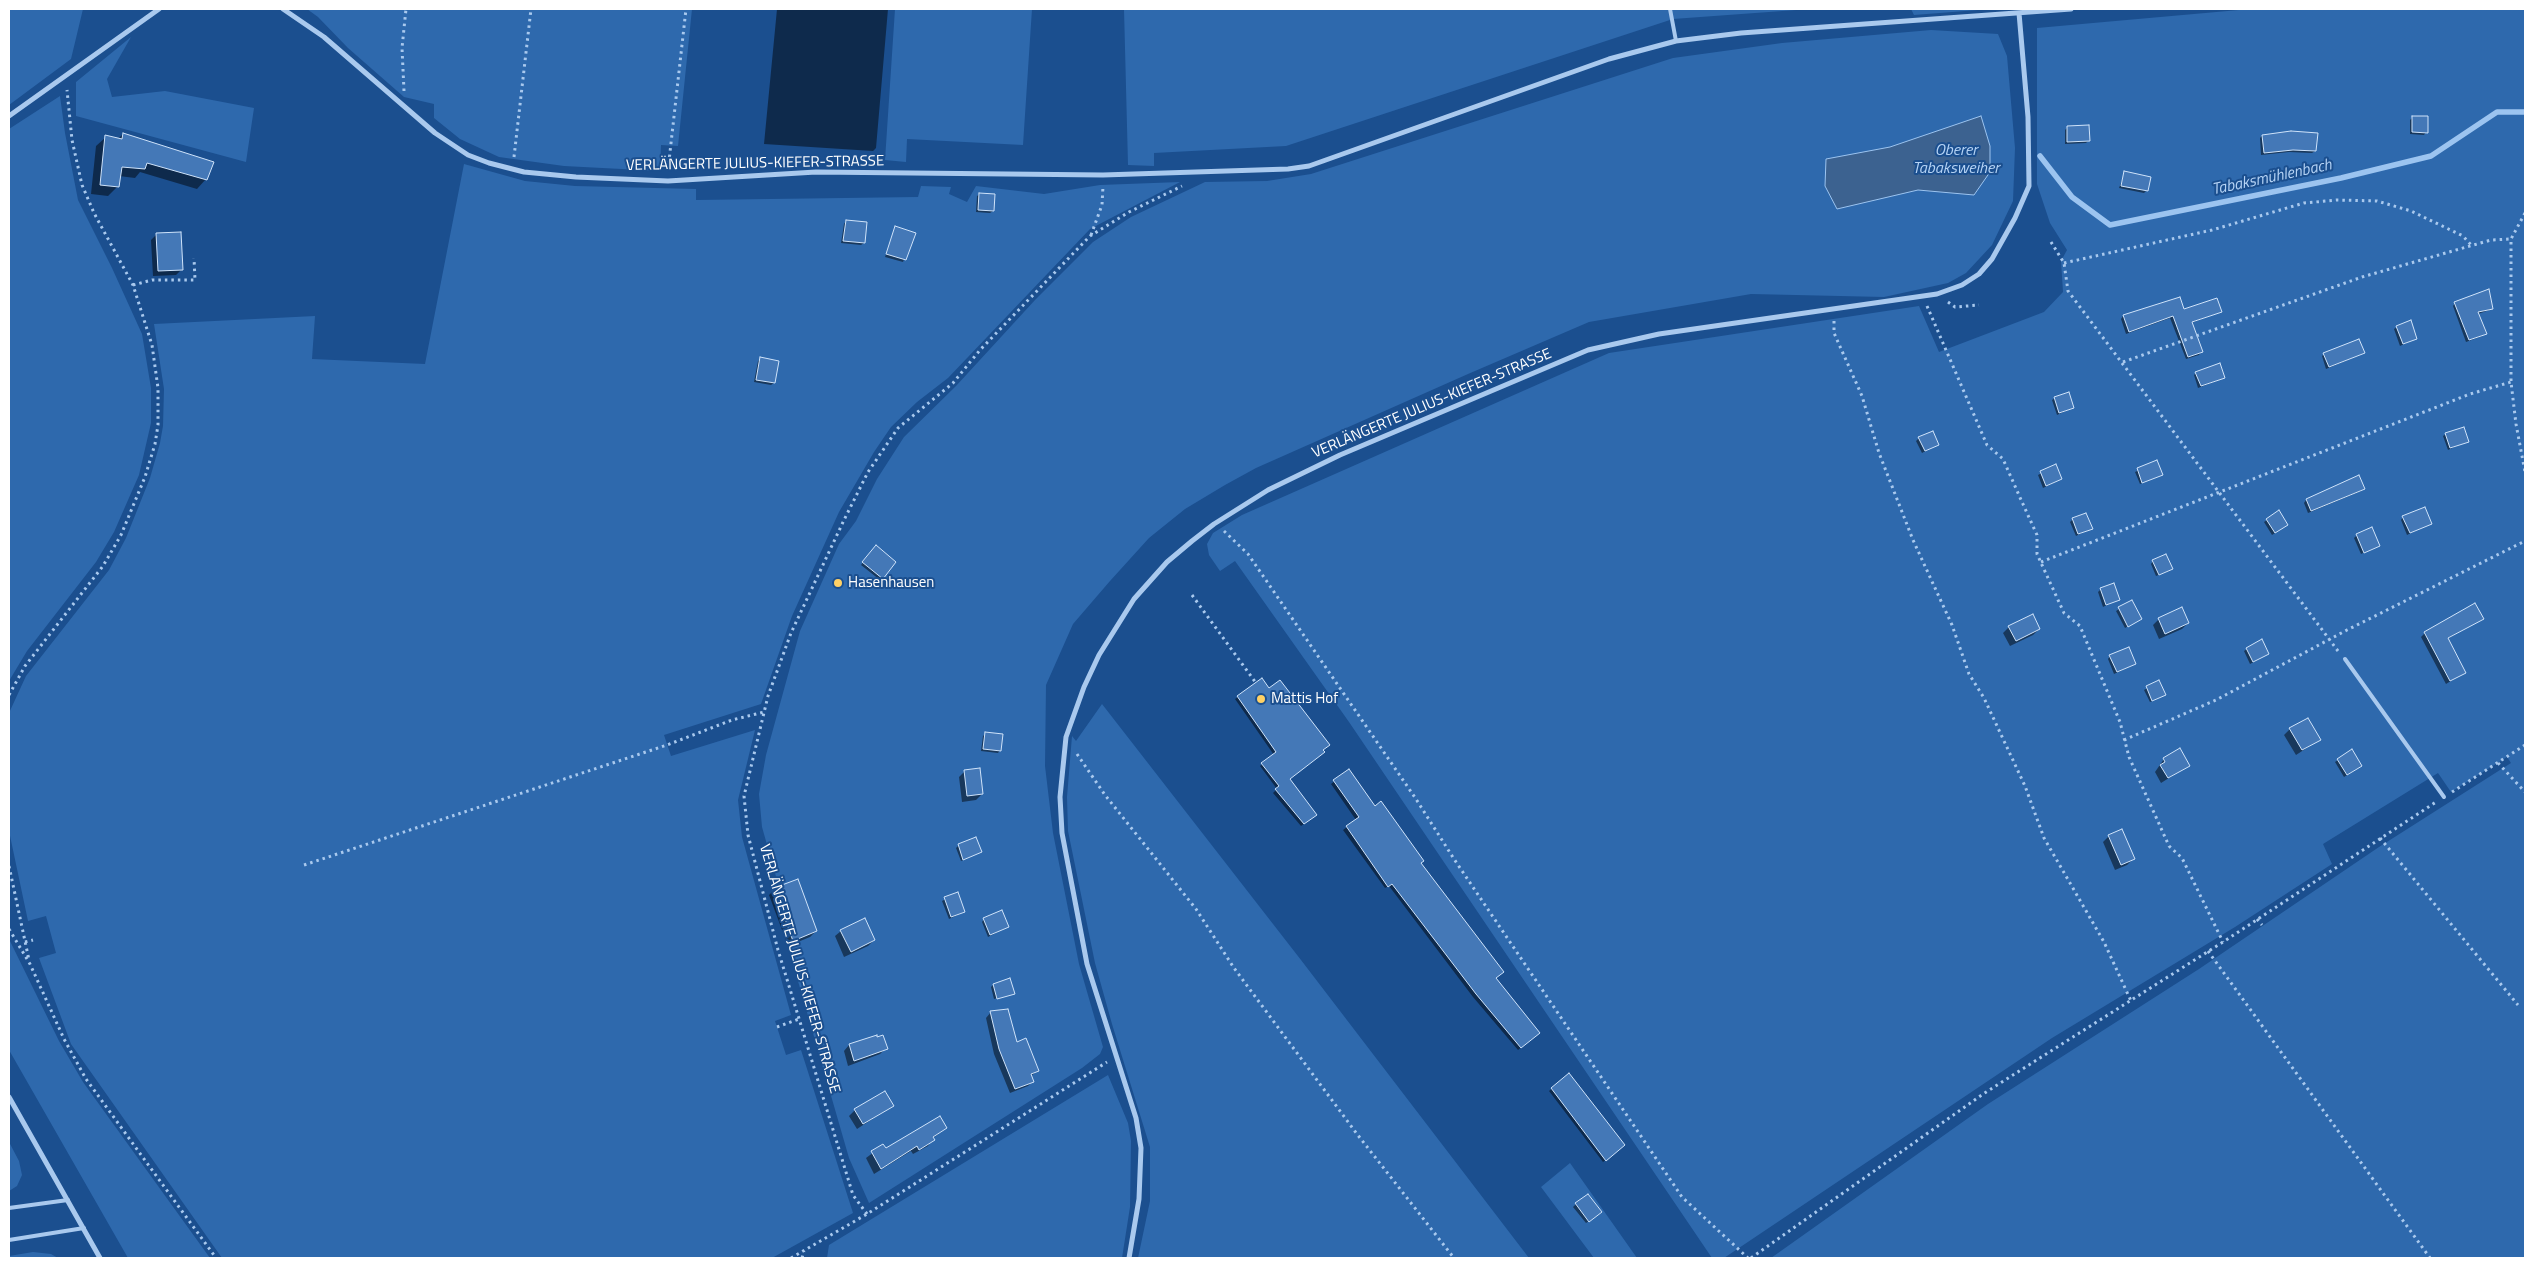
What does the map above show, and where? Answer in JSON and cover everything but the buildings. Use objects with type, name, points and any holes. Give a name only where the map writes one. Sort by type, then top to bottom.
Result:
[{"type":"street","points":[[9,116],[159,9]]},
{"type":"street","name":"VERLÄNGERTE JULIUS-KIEFER-STRASSE","points":[[283,9],[324,37],[435,133],[468,155],[488,163],[524,172],[576,177],[668,181],[816,172],[1103,175],[1212,171],[1266,172],[1309,166],[1609,60],[1676,41],[1741,33],[2071,9]]},
{"type":"street","name":"VERLÄNGERTE JULIUS-KIEFER-STRASSE","points":[[1129,1258],[1139,1199],[1140,1148],[1136,1118],[1087,964],[1062,833],[1060,782],[1066,737],[1089,673],[1134,599],[1167,562],[1214,524],[1268,490],[1340,455],[1588,350],[1650,336],[1923,297],[1962,285],[1979,274],[1992,260],[2015,218],[2029,186],[2028,117],[2019,13]]},
{"type":"street","points":[[9,1097],[100,1258]]},
{"type":"lane","points":[[1670,9],[1676,41]]},
{"type":"lane","points":[[2345,659],[2444,797]]},
{"type":"lane","points":[[9,1208],[68,1200]]},
{"type":"lane","points":[[9,1240],[84,1228]]},
{"type":"path","points":[[404,97],[402,48],[406,9]]},
{"type":"path","points":[[513,160],[531,9]]},
{"type":"path","points":[[668,181],[686,9]]},
{"type":"path","points":[[9,695],[25,666],[103,566],[133,507],[155,444],[158,388],[152,344],[133,285],[94,213],[82,185],[72,140],[69,104],[64,77]]},
{"type":"path","name":"VERLÄNGERTE JULIUS-KIEFER-STRASSE","points":[[1090,236],[1102,205],[1103,175]]},
{"type":"path","name":"VERLÄNGERTE JULIUS-KIEFER-STRASSE","points":[[867,1214],[853,1195],[799,1020],[760,887],[745,815],[744,796],[764,712],[791,633],[844,520],[883,448],[898,428],[953,383],[980,350],[1090,236],[1129,212],[1187,183]]},
{"type":"path","points":[[2064,263],[2194,235],[2304,203],[2337,200],[2377,201],[2411,211],[2463,236],[2472,246]]},
{"type":"path","points":[[2525,213],[2511,239],[2511,382],[2520,450],[2525,472]]},
{"type":"path","points":[[2123,362],[2362,276],[2491,240],[2511,239]]},
{"type":"path","points":[[2051,242],[2064,263],[2068,291],[2345,659]]},
{"type":"path","points":[[133,285],[152,280],[195,280],[194,258]]},
{"type":"path","points":[[1937,294],[1955,307],[1979,306]]},
{"type":"path","points":[[1923,297],[1986,445],[2002,459],[2037,535],[2037,554],[2064,613],[2080,626],[2120,722],[2129,757],[2169,846],[2182,858],[2223,942]]},
{"type":"path","points":[[1834,311],[1834,334],[1862,396],[1879,453],[1913,540],[1952,625],[1969,674],[1984,698],[2025,786],[2044,838],[2104,942],[2130,1001]]},
{"type":"path","points":[[2041,562],[2470,394],[2511,382]]},
{"type":"path","points":[[1214,524],[1248,554],[1416,799],[1454,859],[1682,1197],[1749,1258],[1983,1094],[2223,942],[2525,745]]},
{"type":"path","points":[[2124,740],[2216,700],[2525,541]]},
{"type":"path","points":[[1192,595],[1256,682]]},
{"type":"path","points":[[304,865],[667,744],[732,720],[764,712]]},
{"type":"path","points":[[1066,737],[1105,795],[1196,909],[1234,968],[1357,1134],[1454,1258]]},
{"type":"path","points":[[2498,763],[2525,792]]},
{"type":"path","points":[[2380,838],[2518,1005]]},
{"type":"path","points":[[9,866],[30,964]]},
{"type":"path","points":[[2257,919],[2262,925]]},
{"type":"path","points":[[9,929],[30,964],[64,1039],[86,1079],[216,1258]]},
{"type":"path","points":[[25,942],[33,940]]},
{"type":"path","points":[[2208,951],[2430,1258]]},
{"type":"path","points":[[777,1027],[799,1020]]},
{"type":"path","points":[[791,1258],[867,1214],[1101,1064],[1116,1058]]},
{"type":"path","points":[[802,1258],[804,1251]]},
{"type":"shaded area","points":[[9,9],[83,9],[71,59],[9,105]]},
{"type":"shaded area","points":[[307,9],[692,9],[678,146],[661,145],[660,171],[564,166],[499,157],[460,139],[434,118],[434,104],[404,97]]},
{"type":"shaded area","points":[[895,9],[1032,9],[1023,145],[907,139],[906,162],[885,160]]},
{"type":"shaded area","points":[[1124,9],[1810,9],[1673,19],[1286,146],[1154,153],[1154,166],[1128,165]]},
{"type":"shaded area","points":[[1911,9],[1991,9],[1914,15]]},
{"type":"shaded area","points":[[2250,9],[2525,9],[2525,1258],[1771,1258],[1988,1104],[2199,969],[2379,847],[2511,763],[2507,757],[2451,792],[2438,773],[2323,844],[2332,864],[2235,927],[2052,1038],[1724,1258],[1712,1258],[1349,722],[1235,561],[1220,571],[1209,555],[1207,544],[1213,533],[1242,515],[1609,353],[1919,306],[1939,352],[2044,312],[2063,292],[2061,261],[2067,250],[2050,223],[2037,184],[2037,28]]},
{"type":"shaded area","points":[[1931,30],[1998,34],[2007,56],[2015,148],[2013,201],[1992,245],[1966,273],[1948,283],[1884,297],[1751,294],[1589,322],[1256,468],[1185,509],[1149,538],[1110,581],[1073,624],[1046,685],[1045,766],[1053,833],[1079,964],[1103,1047],[1100,1054],[1082,1068],[869,1203],[849,1158],[770,884],[777,880],[762,827],[759,794],[766,755],[800,631],[839,544],[856,521],[877,479],[904,437],[956,386],[1035,300],[1093,242],[1131,217],[1205,182],[1267,181],[1311,174],[1673,58],[1782,43]]},
{"type":"shaded area","points":[[131,37],[107,79],[112,97],[165,91],[254,108],[246,162],[76,116],[76,82]]},
{"type":"shaded area","points":[[60,96],[78,200],[142,334],[151,388],[151,423],[139,475],[114,532],[96,562],[27,651],[9,681],[9,129]]},
{"type":"shaded area","points":[[464,164],[525,181],[575,186],[696,189],[696,200],[918,197],[921,186],[951,187],[949,194],[967,202],[976,186],[1044,194],[1100,185],[1180,182],[1090,229],[948,378],[917,402],[891,427],[839,512],[792,616],[761,704],[664,735],[671,756],[755,730],[738,800],[742,837],[791,1015],[775,1021],[786,1055],[801,1050],[853,1213],[772,1258],[222,1258],[71,1044],[39,958],[56,953],[46,916],[28,921],[9,831],[9,713],[26,676],[109,570],[126,538],[150,478],[163,426],[164,389],[154,324],[315,316],[312,359],[425,364]]},
{"type":"shaded area","points":[[1102,704],[1529,1258],[1138,1258],[1150,1201],[1150,1147],[1095,963],[1068,831],[1067,797],[1072,736],[1076,741]]},
{"type":"shaded area","points":[[9,939],[59,1041],[83,1082],[210,1258],[128,1258],[9,1050]]},
{"type":"shaded area","points":[[1108,1075],[1128,1123],[1131,1141],[1130,1207],[1122,1258],[827,1258],[829,1245]]},
{"type":"shaded area","points":[[9,1142],[19,1161],[22,1175],[17,1186],[9,1191]]},
{"type":"shaded area","points":[[1570,1163],[1637,1258],[1594,1258],[1541,1187]]},
{"type":"shaded area","points":[[33,1252],[51,1254],[58,1258],[9,1258],[9,1256]]},
{"type":"water","name":"Oberer Tabaksweiher","points":[[1981,116],[1990,146],[1990,172],[1974,195],[1918,190],[1837,209],[1825,186],[1826,159],[1890,147]]},
{"type":"waterway","name":"Tabaksmühlenbach","points":[[2040,156],[2072,197],[2110,225],[2341,178],[2431,156],[2497,112],[2525,112]]},
{"type":"place","name":"Hasenhausen","points":[[838,583]]},
{"type":"place","name":"Mattis Hof","points":[[1261,699]]}]
